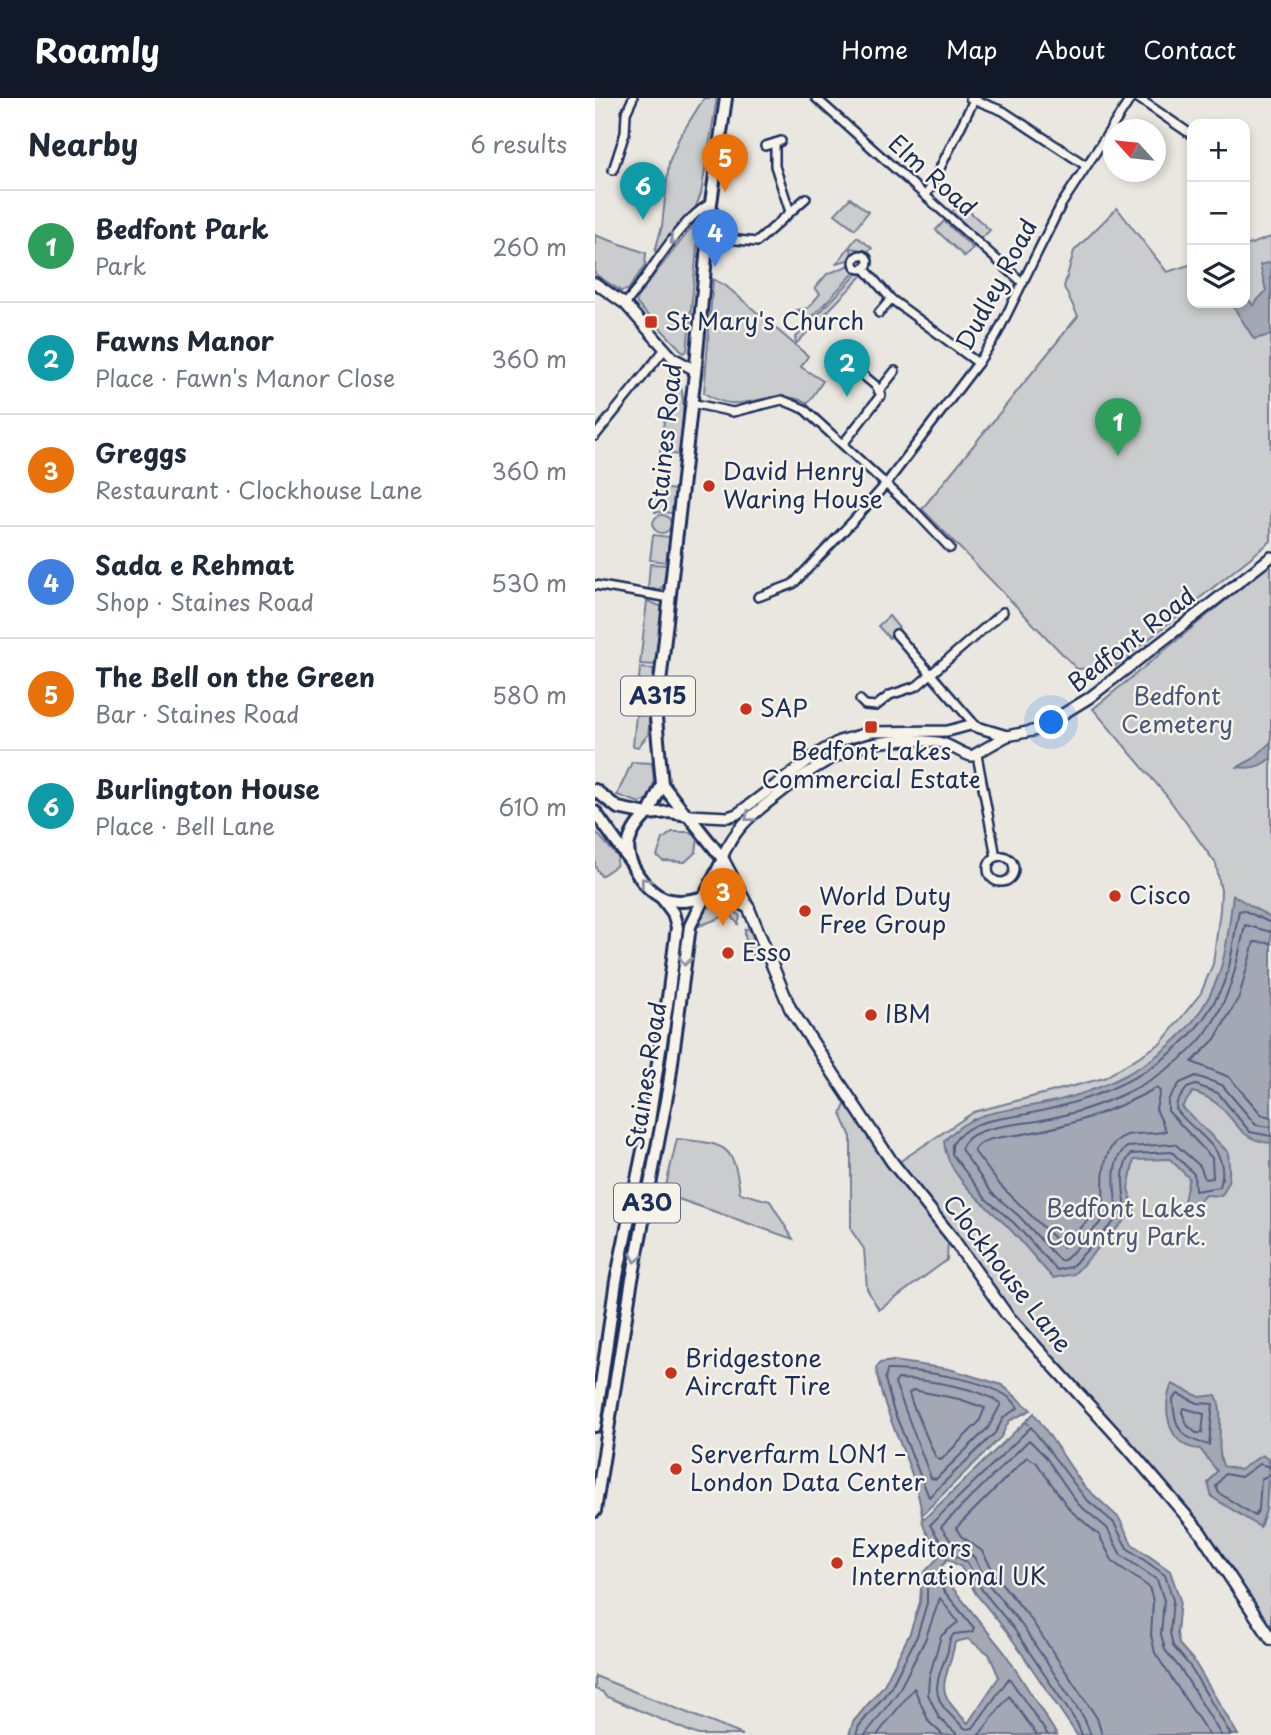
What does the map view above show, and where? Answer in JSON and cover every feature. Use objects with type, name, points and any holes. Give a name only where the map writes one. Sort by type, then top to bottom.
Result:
[{"type":"main road","name":"Staines Road","points":[[648,813],[662,784],[656,718],[707,237],[726,98]]},
{"type":"main road","points":[[662,784],[722,858],[704,896]]},
{"type":"main road","points":[[595,790],[618,808],[648,813],[686,814]]},
{"type":"main road","points":[[595,812],[614,835],[626,859],[632,863],[648,887],[662,898],[682,901],[720,893],[749,909]]},
{"type":"main road","points":[[632,863],[629,841],[634,829],[648,813]]},
{"type":"main road","name":"Clockhouse Lane","points":[[722,858],[749,909],[790,1008],[892,1162],[951,1236],[1007,1315],[1129,1448],[1199,1532],[1271,1639]]},
{"type":"main road","name":"Staines Road","points":[[595,1511],[629,1298],[667,1098],[690,926],[704,896]]},
{"type":"main road","name":"Staines Road","points":[[595,1426],[616,1281],[649,1121],[669,998],[677,928],[674,913],[662,898]]},
{"type":"street","points":[[613,170],[625,133],[626,113],[633,98]]},
{"type":"street","name":"Elm Road","points":[[816,98],[1023,283]]},
{"type":"street","points":[[926,196],[973,98],[1026,125],[1085,165]]},
{"type":"street","name":"Dudley Road","points":[[758,597],[793,584],[886,484],[978,363],[994,340],[1061,205],[1131,98]]},
{"type":"street","points":[[1138,98],[1187,132]]},
{"type":"street","points":[[765,146],[778,142],[775,166],[790,212]]},
{"type":"street","points":[[707,237],[757,242],[806,198]]},
{"type":"street","points":[[625,304],[689,222],[711,204]]},
{"type":"street","points":[[864,268],[891,299],[978,363]]},
{"type":"street","points":[[595,283],[625,304],[664,349],[684,366],[695,370]]},
{"type":"street","points":[[879,313],[891,299]]},
{"type":"street","points":[[595,436],[664,349]]},
{"type":"street","points":[[847,362],[880,390]]},
{"type":"street","points":[[843,444],[880,398],[880,390],[895,371]]},
{"type":"street","points":[[691,403],[733,412],[768,402],[792,403],[804,409],[886,484],[950,548]]},
{"type":"street","name":"Bedfont Road","points":[[977,755],[985,746],[1007,736],[1037,730],[1089,698],[1271,556]]},
{"type":"street","points":[[595,585],[670,598]]},
{"type":"street","points":[[860,700],[865,705],[876,706],[890,695],[917,686],[1003,612]]},
{"type":"street","points":[[896,634],[985,734],[985,746]]},
{"type":"street","points":[[958,748],[956,737],[961,729],[960,709]]},
{"type":"street","points":[[686,814],[728,817],[737,814],[802,764],[839,741],[871,732],[977,726],[1007,736]]},
{"type":"street","points":[[722,858],[739,825],[811,768],[832,756],[869,743],[904,740],[938,742],[958,748],[967,755],[977,755],[996,857]]},
{"type":"green space","points":[[704,98],[717,98],[701,194],[691,218],[658,254],[655,251],[662,226],[669,162],[679,138]]},
{"type":"green space","points":[[850,198],[868,212],[855,229],[835,214]]},
{"type":"green space","points":[[960,203],[990,230],[981,239],[952,212]]},
{"type":"green space","points":[[1117,208],[1167,272],[1187,266],[1187,308],[1250,308],[1250,244],[1271,237],[1271,541],[1114,667],[1077,669],[922,509],[1078,316],[1064,287],[1074,251]]},
{"type":"green space","points":[[700,217],[687,351],[684,353],[637,304],[636,298]]},
{"type":"green space","points":[[944,221],[973,248],[965,257],[936,230]]},
{"type":"green space","points":[[595,235],[646,253],[645,265],[628,290],[621,291],[595,274]]},
{"type":"green space","points":[[857,237],[872,248],[869,251],[850,248],[852,252],[848,260],[837,263]]},
{"type":"green space","points":[[850,265],[856,271],[810,319],[797,310],[808,308],[820,294],[815,288],[827,274]]},
{"type":"green space","points":[[859,272],[865,273],[796,344],[795,338]]},
{"type":"green space","points":[[713,279],[726,286],[808,356],[801,367],[823,381],[808,403],[779,397],[731,403],[704,393]]},
{"type":"green space","points":[[671,368],[681,387],[683,398],[680,455],[660,452]]},
{"type":"green space","points":[[658,488],[676,490],[673,513],[655,512]]},
{"type":"green space","points":[[658,515],[666,515],[671,524],[669,531],[658,533],[653,528],[653,520]]},
{"type":"green space","points":[[653,535],[670,537],[666,562],[650,560]]},
{"type":"green space","name":"Bedfont Lakes Country Park.","points":[[1271,563],[1271,1629],[1215,1543],[1175,1493],[1010,1310],[899,1162],[974,1112],[1104,1078],[1161,1043],[1201,993],[1213,964],[1220,910],[1221,891],[1216,864],[1166,795],[1093,709]]},
{"type":"green space","points":[[650,564],[667,565],[664,585],[660,589],[648,589]]},
{"type":"green space","points":[[647,601],[663,607],[655,665],[640,664]]},
{"type":"green space","points":[[889,616],[899,628],[889,638],[878,626]]},
{"type":"green space","points":[[640,668],[654,669],[650,713],[636,712]]},
{"type":"green space","points":[[636,715],[650,716],[648,735],[638,747],[633,746]]},
{"type":"green space","points":[[632,762],[652,763],[652,791],[646,800],[640,803],[617,795]]},
{"type":"green space","points":[[595,831],[618,857],[616,866],[601,876],[595,866]]},
{"type":"green space","points":[[672,832],[690,832],[698,838],[696,852],[685,862],[663,861],[657,856],[663,839]]},
{"type":"green space","points":[[717,903],[732,906],[740,917],[738,924],[730,914],[699,926],[705,910]]},
{"type":"green space","points":[[749,928],[763,959],[760,962],[747,944],[745,930]]},
{"type":"green space","points":[[846,1102],[948,1240],[947,1260],[879,1310],[867,1289],[864,1249],[851,1230],[851,1137],[841,1114]]},
{"type":"green space","points":[[677,1139],[716,1145],[724,1149],[734,1164],[740,1193],[770,1201],[793,1239],[664,1194]]},
{"type":"green space","points":[[595,1676],[743,1735],[698,1735],[605,1696],[603,1692],[595,1689]]},
{"type":"water","points":[[1271,262],[1271,335],[1254,339],[1234,308],[1250,308],[1250,301],[1253,305],[1266,291],[1260,265]]},
{"type":"water","points":[[1271,742],[1271,758],[1256,767],[1238,767],[1253,759]]},
{"type":"water","points":[[1233,895],[1271,918],[1271,1143],[1247,1135],[1218,1105],[1193,1092],[1182,1107],[1228,1152],[1229,1170],[1225,1191],[1221,1196],[1205,1195],[1193,1208],[1184,1201],[1189,1178],[1170,1159],[1134,1160],[1128,1188],[1134,1210],[1074,1274],[1053,1278],[1009,1228],[959,1178],[946,1154],[944,1141],[955,1130],[979,1117],[1047,1103],[1098,1088],[1146,1063],[1167,1047],[1187,1029],[1203,1008],[1215,984],[1225,951]]},
{"type":"water","points":[[893,1361],[949,1369],[1002,1385],[1031,1410],[1009,1421],[1001,1437],[922,1515],[913,1477],[886,1406],[876,1368],[880,1363]]},
{"type":"water","points":[[1172,1384],[1200,1397],[1216,1395],[1220,1412],[1223,1466],[1240,1470],[1262,1455],[1269,1460],[1266,1510],[1260,1527],[1212,1497],[1208,1483],[1217,1471],[1200,1449],[1181,1442],[1170,1425],[1167,1404]]},
{"type":"water","points":[[1034,1413],[1083,1485],[1119,1518],[1132,1544],[1170,1571],[1180,1600],[1177,1633],[1179,1644],[1194,1661],[1238,1735],[1077,1735],[1008,1633],[976,1594],[961,1567],[947,1559],[939,1571],[1005,1653],[1057,1735],[849,1735],[853,1722],[884,1685],[910,1633],[920,1602],[922,1575],[939,1557],[924,1528],[922,1517],[925,1518],[1025,1422],[1029,1425],[1026,1421]],"holes":[[[968,1639],[989,1654],[999,1677],[968,1723],[956,1711],[945,1693],[944,1685],[955,1642]]]},
{"type":"place","name":"The Bell on the Green","points":[[725,192]]},
{"type":"place","name":"Burlington House","points":[[643,220]]},
{"type":"place","name":"Sada e Rehmat","points":[[715,267]]},
{"type":"place","name":"St Mary's Church","points":[[651,322]]},
{"type":"place","name":"Fawns Manor","points":[[847,397]]},
{"type":"place","name":"Bedfont Park","points":[[1118,456]]},
{"type":"place","name":"David Henry Waring House","points":[[709,486]]},
{"type":"place","name":"SAP","points":[[746,709]]},
{"type":"place","name":"Bedfont Lakes Commercial Estate","points":[[871,727]]},
{"type":"place","name":"Cisco","points":[[1115,896]]},
{"type":"place","name":"World Duty Free Group","points":[[805,911]]},
{"type":"place","name":"Greggs","points":[[723,926]]},
{"type":"place","name":"Esso","points":[[728,953]]},
{"type":"place","name":"IBM","points":[[871,1015]]},
{"type":"place","name":"Bridgestone Aircraft Tire","points":[[671,1373]]},
{"type":"place","name":"Serverfarm LON1 – London Data Center","points":[[676,1469]]},
{"type":"place","name":"Expeditors International UK","points":[[837,1563]]},
{"type":"park label","name":"Bedfont Cemetery","points":[[1177,711]]}]
